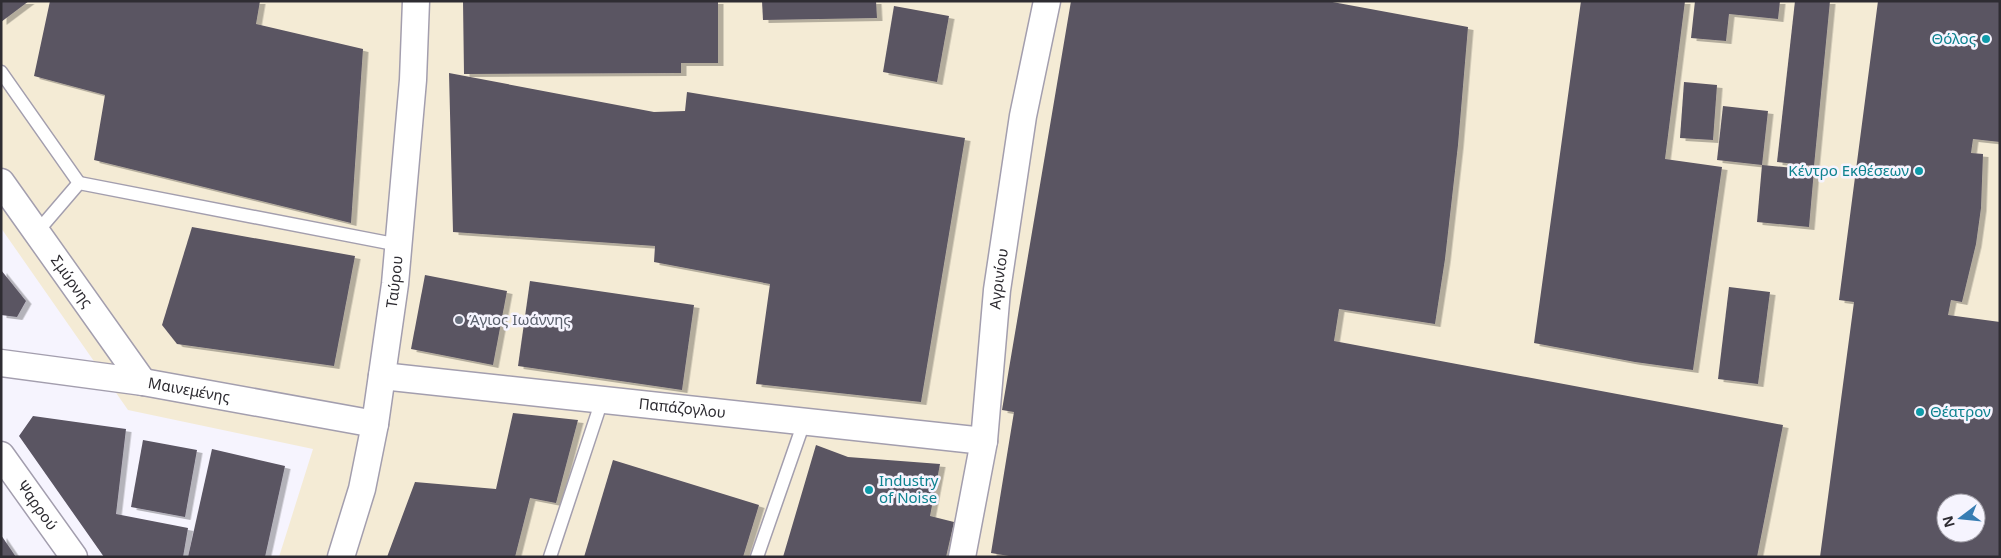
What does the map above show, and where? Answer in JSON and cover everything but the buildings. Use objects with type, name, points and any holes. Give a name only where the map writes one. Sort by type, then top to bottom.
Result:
[{"type":"street","name":"Ταύρου","points":[[341,557],[362,489],[382,376],[399,245],[413,80],[416,1]]},
{"type":"street","name":"Αγρινίου","points":[[962,557],[984,441],[998,281],[1023,116],[1047,1]]},
{"type":"street","name":"Σμύρνης","points":[[1,182],[143,382]]},
{"type":"street","name":"Μαινεμένης","points":[[1,363],[143,382],[375,424]]},
{"type":"street","name":"Παπάζογλου","points":[[382,376],[984,441]]},
{"type":"street","name":"Ψαρρού","points":[[1,455],[74,557]]},
{"type":"lane","points":[[1,72],[79,183],[399,245]]},
{"type":"lane","points":[[37,232],[79,183]]},
{"type":"lane","points":[[550,557],[602,400]]},
{"type":"lane","points":[[757,557],[804,422]]},
{"type":"shaded area","points":[[1,1],[2000,1],[2000,557],[279,557],[313,449],[128,410],[1,228]]},
{"type":"place","name":"Θόλος","points":[[1986,39]]},
{"type":"place","name":"Κέντρο Εκθέσεων","points":[[1919,171]]},
{"type":"place","name":"Άγιος Ιωάννης","points":[[459,320]]},
{"type":"place","name":"Θέατρον","points":[[1920,412]]},
{"type":"place","name":"Industry of Noise","points":[[869,490]]}]
